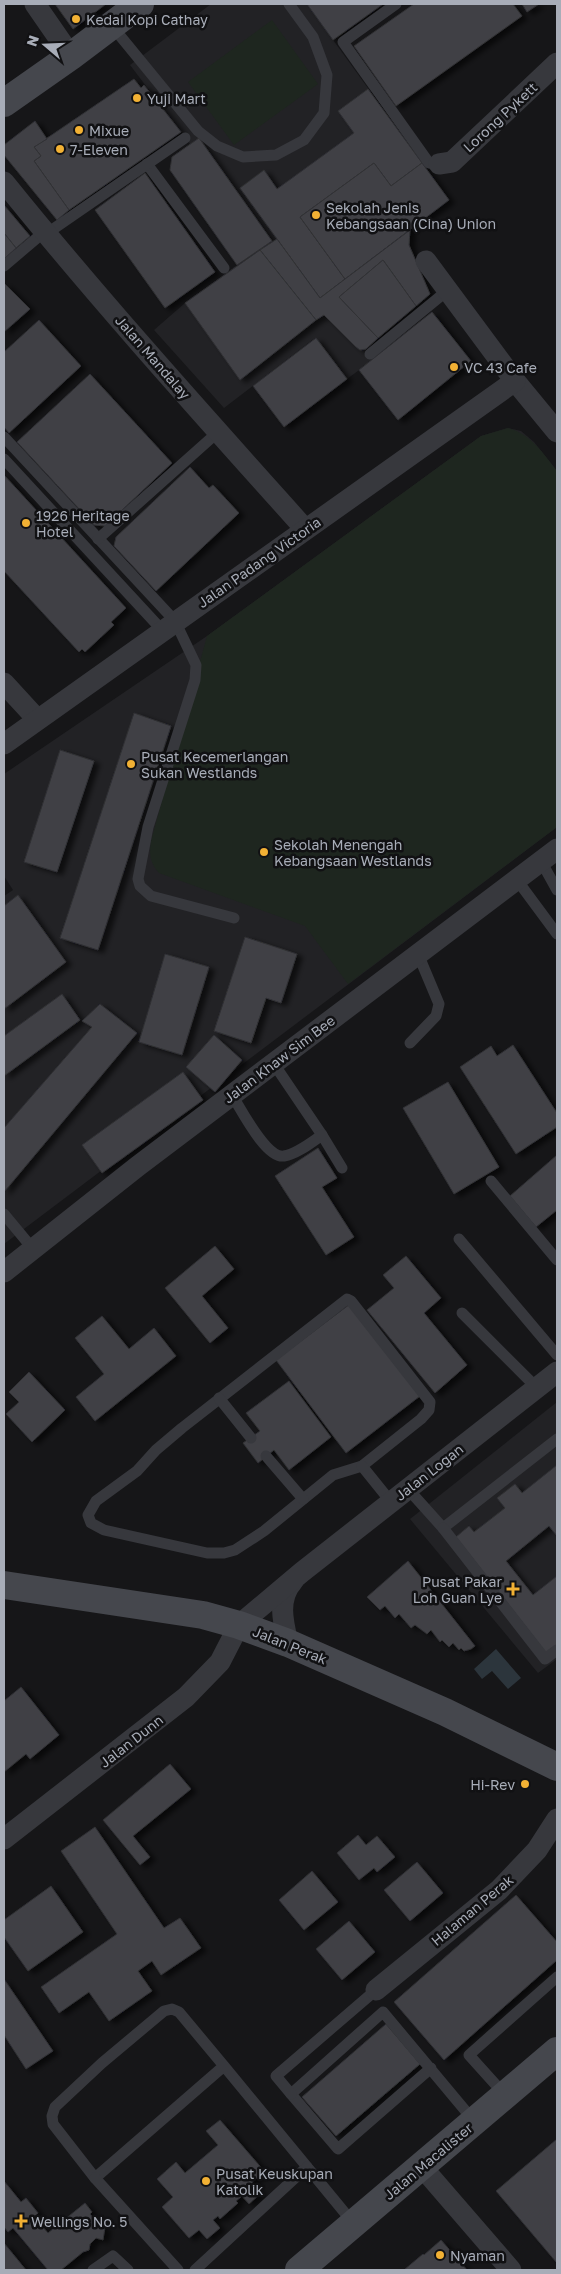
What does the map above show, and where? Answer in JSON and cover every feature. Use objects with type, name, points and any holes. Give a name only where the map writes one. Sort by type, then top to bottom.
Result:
[{"type":"main road","points":[[4,103],[140,4]]},
{"type":"main road","name":"Jalan Perak","points":[[4,1585],[203,1615],[239,1625],[288,1643],[445,1712],[557,1767]]},
{"type":"main road","name":"Jalan Macalister","points":[[299,2270],[557,2051]]},
{"type":"street","points":[[35,4],[71,56]]},
{"type":"street","name":"Lorong Pykett","points":[[439,164],[452,162],[557,63]]},
{"type":"street","name":"Jalan Mandalay","points":[[4,182],[45,233],[305,529]]},
{"type":"street","points":[[426,261],[514,381],[557,432]]},
{"type":"street","name":"Jalan Padang Victoria","points":[[4,744],[514,381]]},
{"type":"street","points":[[4,683],[37,719]]},
{"type":"street","name":"Jalan Khaw Sim Bee","points":[[4,1272],[232,1095],[549,855]]},
{"type":"street","name":"Jalan Logan","points":[[239,1625],[302,1572],[557,1372]]},
{"type":"street","name":"Jalan Logan","points":[[288,1643],[282,1606],[289,1586],[302,1572]]},
{"type":"street","name":"Jalan Dunn","points":[[4,1839],[186,1697],[220,1662],[239,1625]]},
{"type":"street","name":"Halaman Perak","points":[[376,1990],[499,1890],[537,1850],[557,1819]]},
{"type":"street","points":[[422,2167],[511,2270]]},
{"type":"lane","points":[[112,26],[198,131],[218,146],[242,157],[276,155],[304,140],[324,113],[327,75],[312,37],[290,4]]},
{"type":"lane","points":[[396,4],[343,42],[429,163],[439,164]]},
{"type":"lane","points":[[4,266],[45,233],[185,138]]},
{"type":"lane","points":[[147,164],[224,268]]},
{"type":"lane","points":[[370,354],[448,290]]},
{"type":"lane","points":[[98,539],[218,432]]},
{"type":"lane","points":[[4,437],[98,539],[168,626],[196,665],[195,680],[148,827],[138,880],[140,886],[151,896],[234,918]]},
{"type":"lane","points":[[4,459],[168,626]]},
{"type":"lane","points":[[549,855],[557,890]]},
{"type":"lane","points":[[517,880],[557,934]]},
{"type":"lane","points":[[410,1042],[436,1016],[439,1004],[418,954]]},
{"type":"lane","points":[[274,1064],[342,1168]]},
{"type":"lane","points":[[232,1095],[266,1148],[275,1154],[283,1156],[309,1144],[322,1135]]},
{"type":"lane","points":[[491,1182],[557,1260]]},
{"type":"lane","points":[[4,1214],[33,1249]]},
{"type":"lane","points":[[459,1239],[557,1355]]},
{"type":"lane","points":[[344,1301],[351,1301],[430,1402],[429,1410],[421,1420],[362,1466],[333,1475],[258,1536],[236,1550],[224,1553],[207,1553],[104,1530],[91,1523],[88,1515],[96,1501],[137,1471],[156,1450],[219,1398],[344,1301]]},
{"type":"lane","points":[[462,1313],[537,1388]]},
{"type":"lane","points":[[219,1398],[251,1438]]},
{"type":"lane","points":[[443,1528],[557,1439]]},
{"type":"lane","points":[[266,1456],[303,1499]]},
{"type":"lane","points":[[362,1466],[391,1502]]},
{"type":"lane","points":[[408,1489],[443,1528],[545,1659],[557,1650]]},
{"type":"lane","points":[[505,2095],[469,2055],[557,1977]]},
{"type":"lane","points":[[376,1990],[276,2076],[338,2149],[431,2068]]},
{"type":"lane","points":[[178,2270],[95,2178],[53,2124],[52,2116],[55,2107],[102,2063],[164,2011],[172,2009],[180,2012],[354,2224]]},
{"type":"lane","points":[[291,2094],[383,2012],[474,2122]]},
{"type":"lane","points":[[95,2178],[224,2066]]},
{"type":"lane","points":[[195,2270],[307,2167]]},
{"type":"lane","points":[[93,2270],[113,2256],[128,2270]]},
{"type":"shaded area","name":"Sekolah Jenis Kebangsaan (Cina) Union","points":[[211,4],[307,4],[449,200],[410,230],[409,245],[430,294],[366,349],[374,359],[347,379],[315,338],[224,408],[154,330],[185,303],[237,265],[170,170],[172,157],[190,144],[130,65]]},
{"type":"shaded area","points":[[272,20],[318,84],[234,145],[188,82]]},
{"type":"shaded area","name":"Sekolah Menengah Kebangsaan Westlands","points":[[508,428],[521,431],[534,442],[557,471],[557,827],[4,1244],[4,896],[13,890],[4,876],[4,774],[207,636],[481,436]]},
{"type":"shaded area","points":[[508,428],[530,439],[557,471],[557,827],[348,984],[305,926],[159,873],[152,862],[150,855],[151,841],[207,636],[481,436]]},
{"type":"shaded area","name":"Pusat Pakar Loh Guan Lye","points":[[557,1402],[557,1659],[538,1673],[410,1519]]},
{"type":"shaded area","points":[[496,1649],[521,1678],[508,1689],[492,1671],[482,1679],[474,1669]]},
{"type":"building","points":[[55,4],[106,4],[73,29]]},
{"type":"building","points":[[307,4],[383,4],[333,40]]},
{"type":"building","points":[[414,4],[513,4],[522,16],[396,106],[354,46]]},
{"type":"building","points":[[522,4],[539,4],[527,12]]},
{"type":"building","points":[[134,79],[141,88],[144,85],[181,132],[69,210],[34,161],[41,156],[34,147]]},
{"type":"building","name":"Sekolah Jenis Kebangsaan (Cina) Union","points":[[368,89],[422,163],[391,186],[374,163],[300,217],[345,279],[320,298],[240,188],[264,170],[277,189],[354,133],[338,111]]},
{"type":"building","points":[[35,121],[47,139],[34,147],[41,156],[34,161],[69,210],[57,220],[4,155],[4,145]]},
{"type":"building","points":[[199,138],[272,241],[237,265],[170,170],[172,157]]},
{"type":"building","points":[[374,163],[391,186],[422,163],[449,200],[345,279],[300,217]]},
{"type":"building","points":[[145,173],[215,272],[165,308],[95,210]]},
{"type":"building","points":[[4,205],[30,236],[16,248],[4,233]]},
{"type":"building","points":[[410,230],[409,245],[430,294],[416,306],[383,260],[339,297],[378,338],[366,349],[360,350],[324,315],[316,320],[260,250],[277,239],[320,298]]},
{"type":"building","points":[[4,233],[16,248],[4,259]]},
{"type":"building","points":[[260,250],[316,320],[240,380],[185,303]]},
{"type":"building","points":[[383,260],[416,306],[378,338],[339,297]]},
{"type":"building","points":[[4,283],[30,309],[4,332]]},
{"type":"building","points":[[432,312],[471,361],[398,420],[359,370]]},
{"type":"building","points":[[39,320],[81,366],[9,433],[4,427],[4,352]]},
{"type":"building","points":[[316,338],[347,379],[284,427],[253,386]]},
{"type":"building","points":[[90,374],[172,463],[105,526],[94,525],[17,442]]},
{"type":"building","points":[[190,467],[209,488],[213,485],[239,513],[156,591],[114,546],[116,537]]},
{"type":"building","name":"1926 Heritage Hotel","points":[[4,475],[126,608],[111,622],[114,625],[85,652],[82,649],[79,652],[4,571]]},
{"type":"building","points":[[134,713],[171,726],[98,950],[60,938]]},
{"type":"building","points":[[60,750],[94,761],[57,872],[24,862]]},
{"type":"building","points":[[18,895],[66,962],[4,1009],[4,906]]},
{"type":"building","points":[[245,937],[297,954],[281,1003],[266,998],[251,1043],[214,1031]]},
{"type":"building","points":[[165,954],[209,967],[182,1055],[139,1042]]},
{"type":"building","points":[[62,994],[80,1020],[4,1076],[4,1036]]},
{"type":"building","points":[[100,1004],[137,1033],[4,1192],[4,1128],[92,1027],[82,1021]]},
{"type":"building","points":[[214,1035],[242,1060],[215,1092],[186,1067]]},
{"type":"building","points":[[513,1045],[557,1113],[557,1127],[516,1154],[460,1067],[491,1046],[497,1056]]},
{"type":"building","points":[[183,1072],[203,1100],[102,1173],[82,1145]]},
{"type":"building","points":[[448,1082],[499,1167],[454,1194],[403,1108]]},
{"type":"building","points":[[318,1148],[337,1178],[322,1187],[354,1237],[326,1255],[275,1176]]},
{"type":"building","points":[[557,1155],[557,1210],[536,1227],[510,1196]]},
{"type":"building","points":[[215,1246],[234,1269],[202,1296],[228,1328],[210,1343],[165,1288]]},
{"type":"building","points":[[406,1256],[441,1298],[424,1313],[467,1365],[435,1393],[367,1310],[394,1288],[383,1275]]},
{"type":"building","points":[[350,1304],[420,1396],[346,1453],[276,1360]]},
{"type":"building","points":[[102,1316],[129,1349],[154,1328],[176,1356],[95,1421],[76,1397],[104,1374],[75,1338]]},
{"type":"building","points":[[29,1372],[65,1410],[32,1442],[6,1414],[19,1402],[9,1392]]},
{"type":"building","points":[[289,1381],[331,1437],[289,1470],[274,1450],[258,1463],[243,1443],[260,1431],[246,1413]]},
{"type":"building","points":[[557,1465],[557,1536],[549,1526],[506,1561],[533,1595],[557,1576],[557,1646],[547,1654],[456,1537],[469,1526],[474,1532],[505,1508],[497,1498],[515,1484],[522,1493]]},
{"type":"building","points":[[408,1561],[475,1646],[464,1651],[461,1648],[459,1650],[453,1643],[449,1647],[442,1640],[440,1642],[431,1630],[427,1634],[415,1625],[411,1628],[399,1614],[395,1618],[385,1606],[380,1610],[367,1597]]},
{"type":"building","points":[[21,1687],[59,1735],[30,1759],[26,1754],[4,1772],[4,1701]]},
{"type":"building","points":[[170,1764],[191,1789],[133,1836],[150,1857],[140,1865],[103,1820]]},
{"type":"building","points":[[95,1827],[164,1928],[180,1918],[201,1948],[161,1975],[152,1961],[138,1971],[152,1991],[109,2021],[89,1992],[59,2013],[41,1987],[117,1934],[61,1851]]},
{"type":"building","points":[[358,1835],[366,1845],[377,1836],[395,1857],[377,1872],[374,1868],[359,1880],[337,1853]]},
{"type":"building","points":[[417,1862],[443,1893],[410,1921],[384,1890]]},
{"type":"building","points":[[312,1871],[338,1902],[304,1930],[279,1900]]},
{"type":"building","points":[[51,1886],[83,1932],[28,1971],[4,1937],[4,1920]]},
{"type":"building","points":[[516,1895],[557,1942],[557,1960],[444,2060],[394,2002]]},
{"type":"building","points":[[349,1921],[375,1952],[342,1980],[316,1949]]},
{"type":"building","points":[[4,1979],[53,2051],[26,2069],[4,2035]]},
{"type":"building","points":[[386,2024],[420,2064],[336,2136],[302,2097]]},
{"type":"building","name":"Pusat Keuskupan Katolik","points":[[220,2120],[265,2172],[252,2182],[261,2193],[249,2204],[242,2196],[236,2201],[238,2203],[220,2219],[218,2216],[213,2220],[220,2228],[207,2239],[199,2230],[189,2238],[162,2207],[173,2197],[157,2179],[176,2162],[185,2173],[218,2145],[206,2131]]},
{"type":"building","points":[[557,2139],[557,2263],[496,2191]]},
{"type":"building","name":"Wellings No. 5","points":[[4,2181],[21,2202],[26,2198],[38,2213],[34,2217],[48,2233],[85,2203],[92,2212],[90,2214],[100,2226],[105,2227],[103,2240],[96,2238],[90,2244],[89,2250],[83,2252],[61,2270],[48,2270],[13,2228],[8,2232],[4,2227]]},
{"type":"building","name":"Nyaman","points":[[441,2240],[467,2270],[404,2270],[424,2255]]},
{"type":"building","points":[[4,2243],[26,2270],[4,2270]]},
{"type":"place","name":"Kedai Kopi Cathay","points":[[76,19]]},
{"type":"place","name":"Yuji Mart","points":[[137,98]]},
{"type":"place","name":"Mixue","points":[[79,130]]},
{"type":"place","name":"7-Eleven","points":[[60,149]]},
{"type":"place","name":"Sekolah Jenis Kebangsaan (Cina) Union","points":[[316,215]]},
{"type":"place","name":"VC 43 Cafe","points":[[454,367]]},
{"type":"place","name":"1926 Heritage Hotel","points":[[26,523]]},
{"type":"place","name":"Pusat Kecemerlangan Sukan Westlands","points":[[131,764]]},
{"type":"place","name":"Sekolah Menengah Kebangsaan Westlands","points":[[264,852]]},
{"type":"place","name":"Pusat Pakar Loh Guan Lye","points":[[513,1589]]},
{"type":"place","name":"Hi-Rev","points":[[525,1784]]},
{"type":"place","name":"Pusat Keuskupan Katolik","points":[[206,2181]]},
{"type":"place","name":"Wellings No. 5","points":[[21,2221]]},
{"type":"place","name":"Nyaman","points":[[440,2255]]}]
